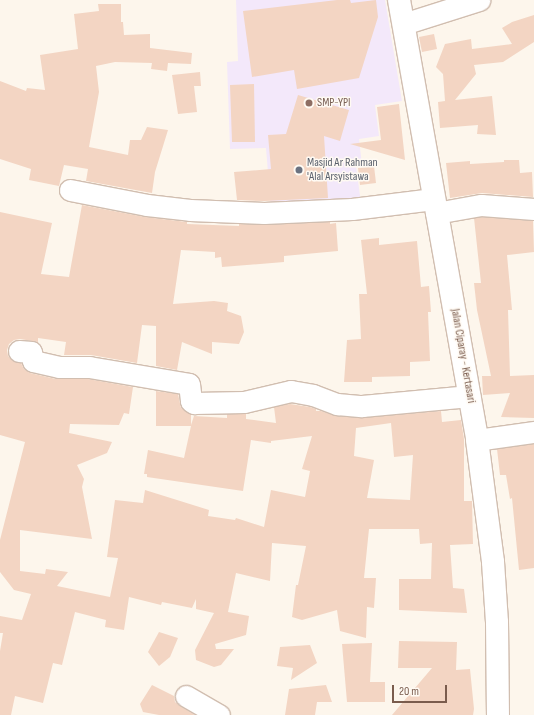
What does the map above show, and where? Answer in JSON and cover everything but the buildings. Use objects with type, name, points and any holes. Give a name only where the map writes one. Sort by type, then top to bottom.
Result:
[{"type":"main road","name":"Jalan Ciparay - Kertasari","points":[[399,0],[434,206],[477,440],[493,570],[497,622],[498,715]]},
{"type":"street","points":[[403,24],[479,0]]},
{"type":"street","points":[[70,190],[146,204],[190,210],[264,213],[481,205],[534,209]]},
{"type":"street","points":[[19,351],[31,352],[33,362],[59,367],[89,368],[189,384],[190,401],[194,403],[244,402],[291,391],[313,395],[337,404],[362,406],[470,396]]},
{"type":"street","points":[[477,440],[534,432]]},
{"type":"street","points":[[186,696],[219,715]]},
{"type":"shaded area","name":"SMP-YPI","points":[[236,0],[385,0],[402,101],[375,105],[379,136],[359,139],[362,165],[356,166],[361,203],[271,209],[266,148],[230,149],[227,62],[238,61]]},
{"type":"place","name":"SMP-YPI","points":[[309,103]]},
{"type":"place","name":"Masjid Ar Rahman 'Alal Arsyistawa","points":[[299,170]]}]
